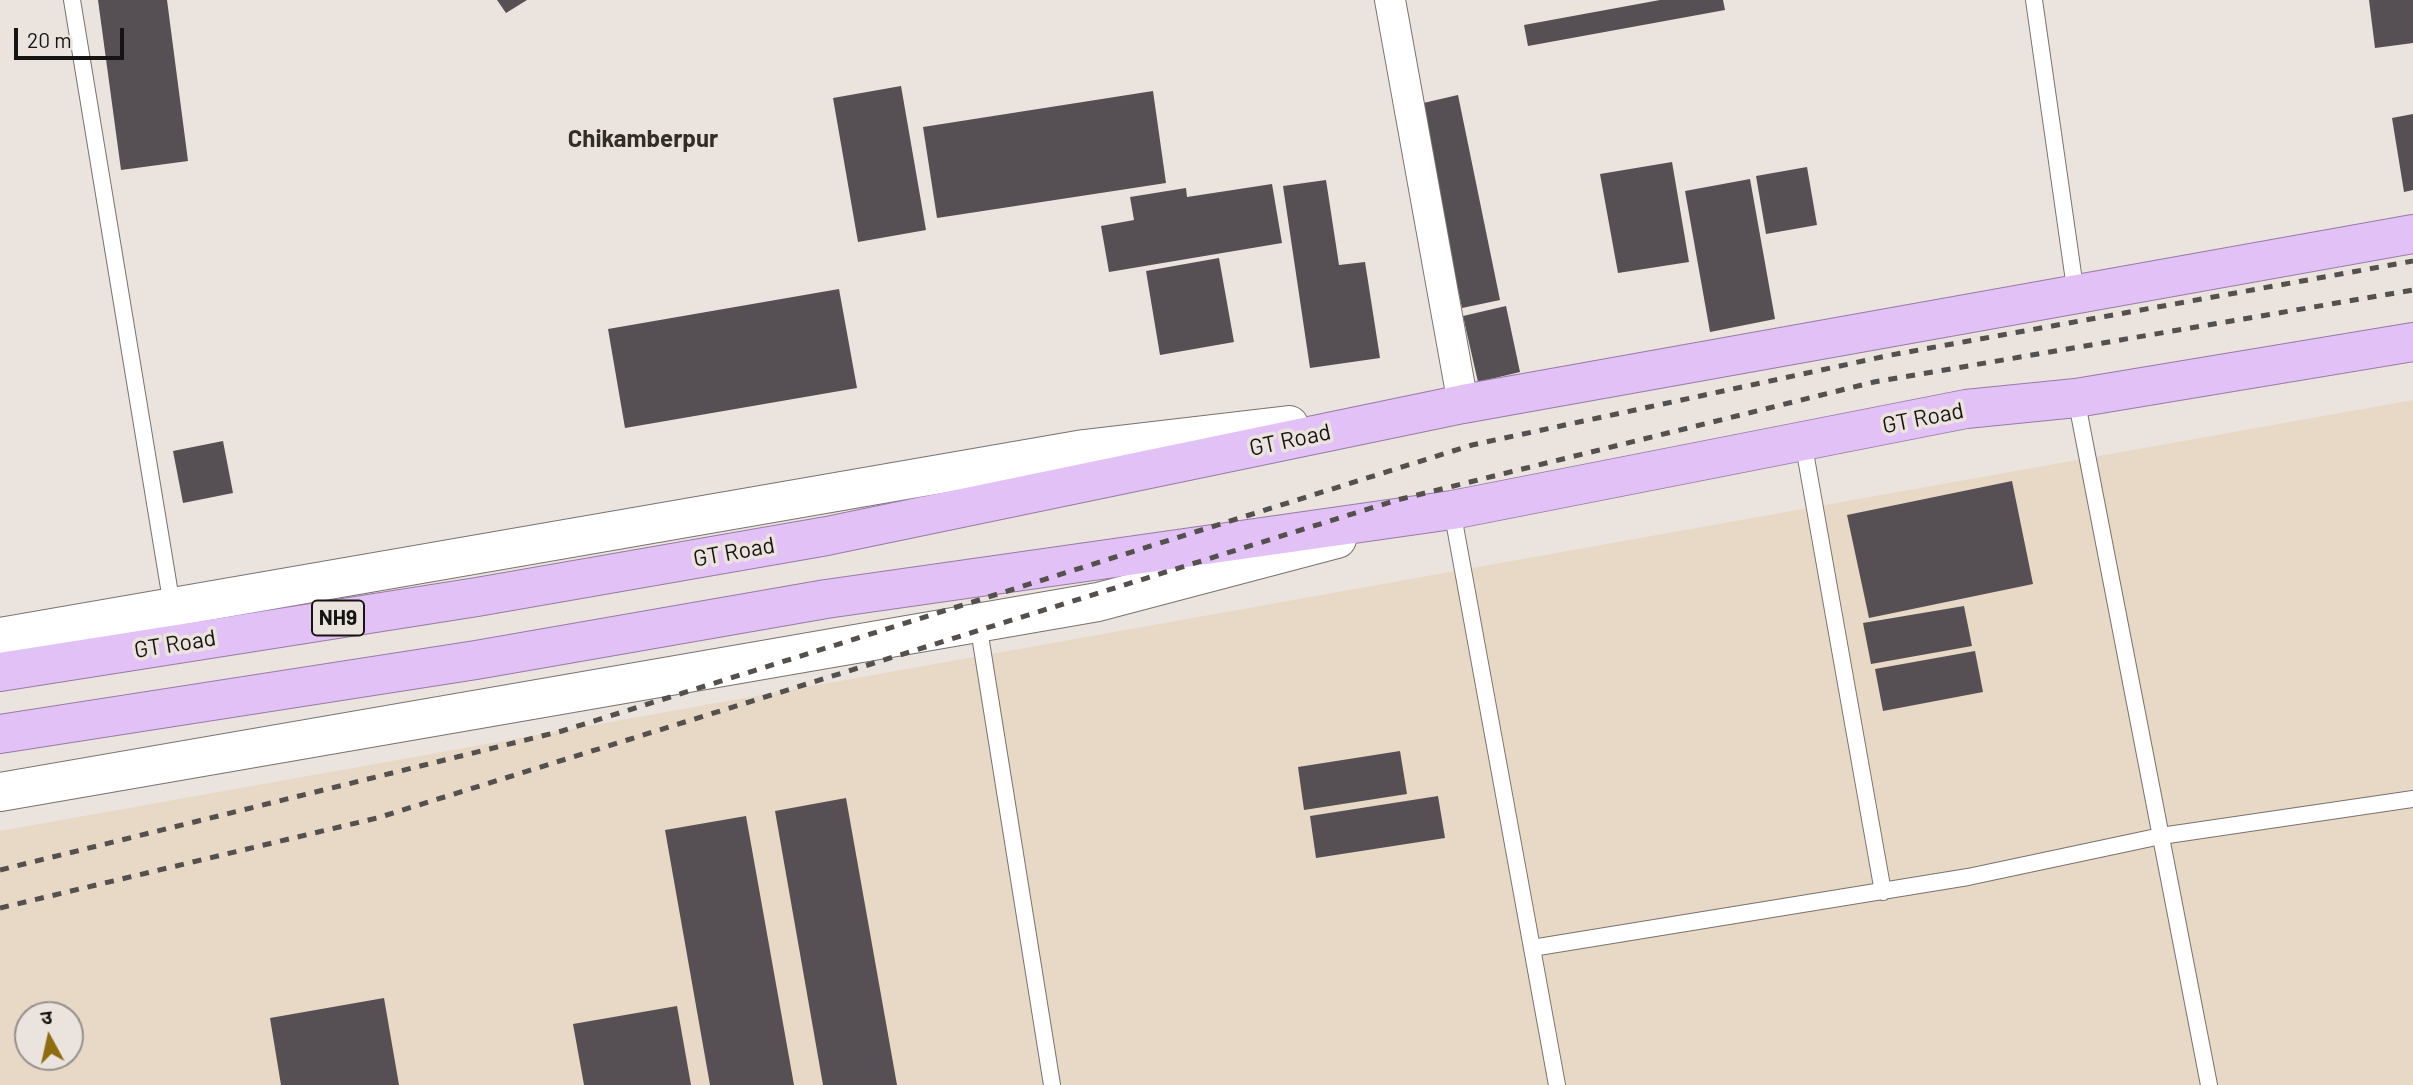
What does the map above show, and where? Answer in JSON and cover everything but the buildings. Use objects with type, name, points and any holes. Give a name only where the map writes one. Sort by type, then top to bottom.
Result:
[{"type":"highway","name":"GT Road","points":[[0,672],[477,597],[827,536],[1463,404],[1958,313],[2076,295],[2413,234]]},
{"type":"highway","name":"GT Road","points":[[0,734],[209,699],[475,660],[827,599],[1444,512],[1966,409],[2076,398],[2413,342]]},
{"type":"main road","name":"GT Road","points":[[0,637],[1084,449],[1463,404]]},
{"type":"main road","name":"GT Road","points":[[0,792],[1098,602],[1444,512]]},
{"type":"street","points":[[1391,0],[1463,404]]},
{"type":"lane","points":[[72,0],[172,606]]},
{"type":"lane","points":[[2034,0],[2076,295]]},
{"type":"lane","points":[[2076,398],[2209,1085]]},
{"type":"lane","points":[[1803,442],[1883,892]]},
{"type":"lane","points":[[1444,512],[1557,1085]]},
{"type":"lane","points":[[978,623],[1052,1085]]},
{"type":"lane","points":[[1532,948],[1883,892],[2161,836],[2413,799]]},
{"type":"shaded area","points":[[2413,400],[2413,1085],[0,1085],[0,831]]},
{"type":"railway","points":[[0,870],[562,731],[1472,445],[1891,355],[2413,261]]},
{"type":"railway","points":[[0,908],[377,818],[1397,500],[1874,382],[2413,290]]},
{"type":"district","name":"Chikamberpur","points":[[643,139]]}]
